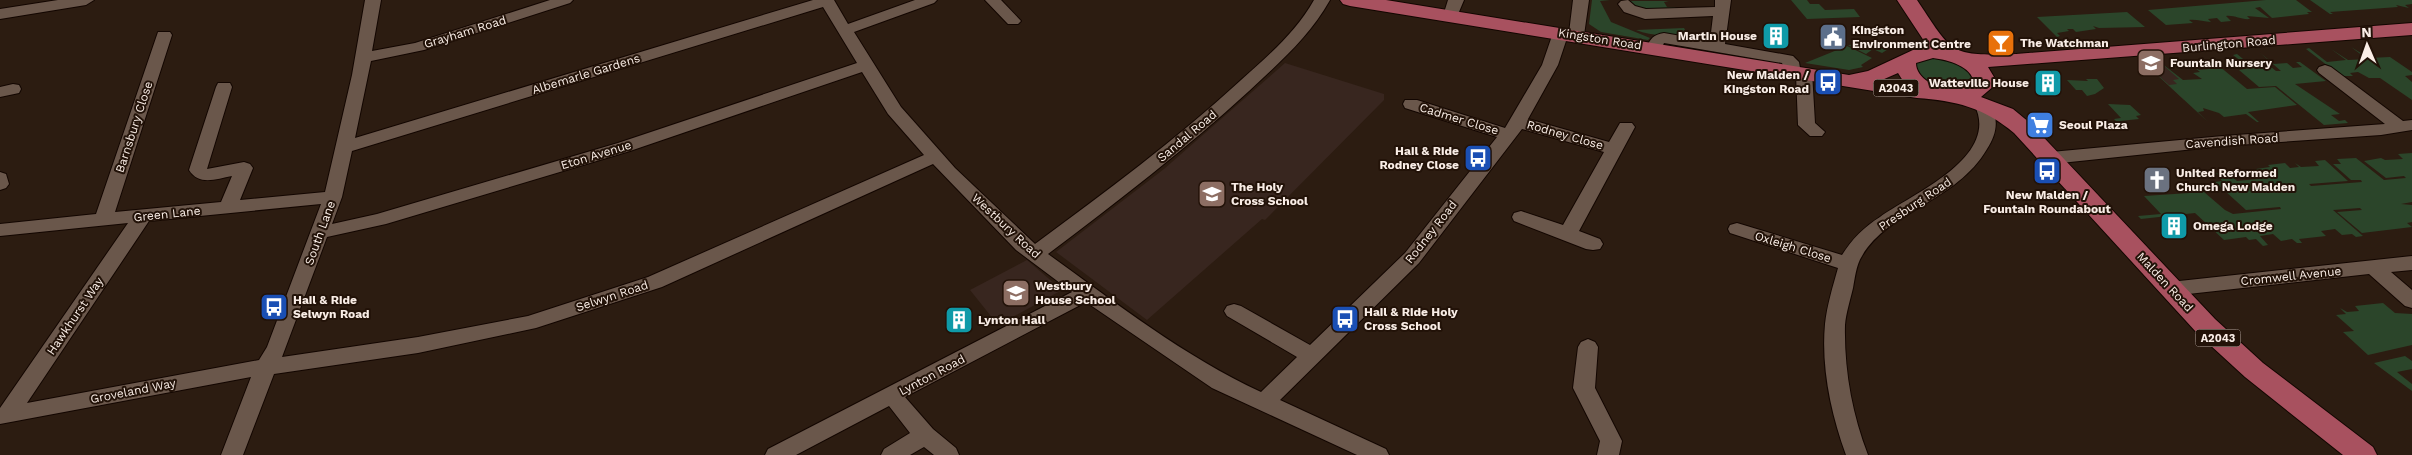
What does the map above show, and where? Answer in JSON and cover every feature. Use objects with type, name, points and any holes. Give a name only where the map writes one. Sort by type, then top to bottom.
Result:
[{"type":"main road","name":"Kingston Road","points":[[1350,0],[1454,8],[1569,34],[1849,79],[1917,92],[1951,95]]},
{"type":"main road","points":[[1907,0],[1942,50],[1973,65],[1984,89]]},
{"type":"main road","name":"Burlington Road","points":[[1953,56],[1978,61],[2016,60],[2412,29]]},
{"type":"main road","points":[[1928,31],[1923,42],[1909,58],[1905,70],[1915,81],[1951,95]]},
{"type":"main road","points":[[1909,58],[1927,52],[1953,56]]},
{"type":"main road","name":"Kingston Road","points":[[1849,79],[1872,76],[1909,58]]},
{"type":"main road","name":"Burlington Road","points":[[1984,89],[2000,66],[2016,60]]},
{"type":"main road","name":"Malden Road","points":[[1951,95],[1984,89],[2005,114],[2022,128],[2051,158],[2206,326],[2254,370],[2362,455]]},
{"type":"street","points":[[0,14],[86,0]]},
{"type":"street","name":"South Lane","points":[[232,455],[266,367],[277,347],[322,232],[333,197],[364,57],[373,0]]},
{"type":"street","name":"Grayham Road","points":[[364,57],[418,47],[565,0]]},
{"type":"street","name":"Westbury Road","points":[[826,0],[894,110],[949,172],[1036,254],[1086,293],[1220,382],[1378,455]]},
{"type":"street","name":"Albemarle Gardens","points":[[345,147],[826,0]]},
{"type":"street","points":[[846,30],[929,0]]},
{"type":"street","points":[[993,0],[1012,21]]},
{"type":"street","name":"Sandal Road","points":[[1036,254],[1138,177],[1243,88],[1280,52],[1322,0]]},
{"type":"street","name":"Rodney Road","points":[[1263,403],[1412,258],[1512,128],[1550,65],[1558,46],[1569,34],[1581,0]]},
{"type":"street","points":[[1626,4],[1629,9],[1645,14],[1723,5],[1717,46]]},
{"type":"street","name":"Barnsbury Close","points":[[103,220],[164,35]]},
{"type":"street","points":[[1654,48],[1658,39],[1664,38],[1787,59],[1798,71],[1807,125],[1816,132]]},
{"type":"street","name":"Eton Avenue","points":[[322,232],[379,220],[624,148],[867,65]]},
{"type":"street","points":[[2325,70],[2405,125]]},
{"type":"street","points":[[224,87],[198,170],[204,175],[244,168],[228,208]]},
{"type":"street","points":[[1984,89],[1988,130],[2000,124],[2022,128]]},
{"type":"street","name":"Cadmer Close","points":[[1419,110],[1512,128]]},
{"type":"street","name":"Cavendish Road","points":[[2051,158],[2223,141],[2387,129],[2405,125]]},
{"type":"street","name":"Rodney Close","points":[[1568,234],[1612,149],[1626,127]]},
{"type":"street","name":"Rodney Close","points":[[1512,128],[1612,149]]},
{"type":"street","name":"Presburg Road","points":[[1857,455],[1850,440],[1842,407],[1835,323],[1848,264],[1855,250],[1874,232],[1894,216],[1954,178],[1980,148],[1988,130]]},
{"type":"street","name":"Selwyn Road","points":[[266,367],[378,352],[529,323],[655,282],[813,213],[936,156]]},
{"type":"street","points":[[0,178],[0,184]]},
{"type":"street","name":"Green Lane","points":[[0,230],[314,201],[333,197]]},
{"type":"street","name":"Hawkhurst Way","points":[[4,416],[143,216]]},
{"type":"street","points":[[1521,217],[1593,244]]},
{"type":"street","name":"Oxleigh Close","points":[[1737,229],[1848,264]]},
{"type":"street","name":"Cromwell Avenue","points":[[2170,289],[2412,263]]},
{"type":"street","points":[[2373,267],[2412,301]]},
{"type":"street","name":"Lynton Road","points":[[776,455],[1086,293]]},
{"type":"street","points":[[1234,311],[1313,356]]},
{"type":"street","points":[[1588,347],[1584,388],[1611,441],[1608,455]]},
{"type":"street","name":"Groveland Way","points":[[4,416],[266,367]]},
{"type":"street","points":[[898,403],[926,435],[948,454]]},
{"type":"street","points":[[892,455],[926,435]]},
{"type":"shaded area","points":[[2157,59],[2203,99],[2184,100],[2141,60]]},
{"type":"shaded area","name":"The Holy Cross School","points":[[1285,63],[1384,94],[1384,100],[1265,220],[1262,219],[1147,320],[1056,252],[1164,169]]},
{"type":"shaded area","name":"Westbury House School","points":[[1027,260],[1062,290],[998,325],[970,290]]},
{"type":"green space","points":[[1592,0],[1610,0],[1600,1],[1611,22],[1650,38],[1648,40],[1601,32],[1589,24]]},
{"type":"green space","points":[[1630,0],[1669,1],[1664,2],[1667,7],[1675,7],[1676,9],[1657,10],[1639,8]]},
{"type":"green space","points":[[1791,0],[1807,0],[1810,4],[1819,4],[1825,10],[1854,9],[1860,17],[1807,19]]},
{"type":"green space","points":[[2266,0],[2296,0],[2312,12],[2307,12],[2309,14],[2272,18],[2260,7],[2255,8],[2269,18],[2247,16],[2250,19],[2247,19],[2226,16],[2231,21],[2221,22],[2217,18],[2208,19],[2211,22],[2189,20],[2193,23],[2166,25],[2148,10]]},
{"type":"green space","points":[[2310,0],[2412,0],[2412,4],[2405,5],[2409,8],[2396,5],[2398,7],[2330,12],[2333,14],[2330,14]]},
{"type":"green space","points":[[2127,12],[2145,27],[2099,28],[2093,26],[2096,29],[2076,32],[2073,29],[2067,29],[2069,31],[2057,33],[2060,36],[2057,37],[2037,17]]},
{"type":"green space","points":[[1684,28],[1690,39],[1649,34],[1636,30]]},
{"type":"green space","points":[[1901,41],[1882,53],[1873,49],[1866,54],[1848,45]]},
{"type":"green space","points":[[1847,46],[1872,58],[1861,65],[1863,67],[1849,70],[1805,63]]},
{"type":"green space","points":[[2351,47],[2369,58],[2390,57],[2412,72],[2412,75],[2405,76],[2412,82],[2412,100],[2380,78],[2369,78],[2358,72],[2350,73],[2353,76],[2341,76],[2306,49],[2309,48],[2327,62],[2346,60],[2331,49],[2348,60],[2367,59]]},
{"type":"green space","points":[[2259,52],[2274,64],[2287,63],[2293,68],[2302,67],[2296,62],[2300,62],[2326,81],[2295,84],[2340,114],[2331,115],[2339,121],[2345,120],[2348,123],[2324,125],[2276,86],[2259,87],[2239,70],[2250,68],[2233,55],[2237,54],[2254,68],[2271,67],[2276,71],[2281,71]]},
{"type":"green space","points":[[1938,57],[1962,65],[1970,73],[1972,84],[1956,89],[1938,86],[1929,82],[1918,69],[1916,61]]},
{"type":"green space","points":[[2208,57],[2247,89],[2275,87],[2297,105],[2248,112],[2259,122],[2246,114],[2224,117],[2219,113],[2203,108],[2204,111],[2198,112],[2208,122],[2141,60],[2169,85],[2177,84],[2173,80],[2179,79],[2156,59],[2183,80],[2202,79],[2193,73],[2200,72],[2184,59],[2199,70],[2220,68]]},
{"type":"green space","points":[[2086,79],[2097,79],[2104,88],[2095,94],[2087,96],[2082,90],[2076,90],[2067,80],[2088,81]]},
{"type":"green space","points":[[2108,104],[2130,105],[2141,115],[2136,116],[2139,119],[2120,121],[2125,126],[2121,126],[2114,119],[2121,118]]},
{"type":"green space","points":[[2412,153],[2412,202],[2401,204],[2412,205],[2412,222],[2407,223],[2412,227],[2362,233],[2337,212],[2362,210],[2360,208],[2333,210],[2363,236],[2342,235],[2335,229],[2321,231],[2326,236],[2299,239],[2302,243],[2297,243],[2292,239],[2281,241],[2273,234],[2260,236],[2268,245],[2263,246],[2256,239],[2249,240],[2246,237],[2224,240],[2195,213],[2141,219],[2138,216],[2161,214],[2144,196],[2204,192],[2225,210],[2233,214],[2281,209],[2280,207],[2246,210],[2215,182],[2222,181],[2216,173],[2227,172],[2237,181],[2258,179],[2249,170],[2285,163],[2290,168],[2299,167],[2295,163],[2301,167],[2319,166],[2315,161],[2325,160],[2348,181],[2309,184],[2311,186],[2362,182],[2361,180],[2351,180],[2333,164],[2341,164],[2337,159],[2356,158],[2384,180],[2406,178],[2404,176],[2386,178],[2364,161],[2381,158],[2385,160],[2403,159],[2398,154]]},
{"type":"green space","points":[[2383,303],[2395,313],[2412,314],[2412,345],[2368,355],[2343,332],[2354,331],[2336,315],[2346,314],[2340,308],[2347,312],[2359,311],[2355,306]]},
{"type":"green space","points":[[2405,356],[2412,361],[2412,369],[2397,372],[2412,384],[2412,391],[2374,363]]},
{"type":"place","name":"Martin House","points":[[1776,36]]},
{"type":"place","name":"Kingston Environment Centre","points":[[1833,37]]},
{"type":"place","name":"The Watchman","points":[[2001,43]]},
{"type":"place","name":"Fountain Nursery","points":[[2151,63]]},
{"type":"place","name":"New Malden / Kingston Road","points":[[1828,82]]},
{"type":"place","name":"Watteville House","points":[[2048,83]]},
{"type":"place","name":"Seoul Plaza","points":[[2040,125]]},
{"type":"place","name":"Hail & Ride Rodney Close","points":[[1478,158]]},
{"type":"place","name":"New Malden / Fountain Roundabout","points":[[2047,171]]},
{"type":"place","name":"United Reformed Church New Malden","points":[[2157,180]]},
{"type":"place","name":"The Holy Cross School","points":[[1212,194]]},
{"type":"place","name":"Omega Lodge","points":[[2174,226]]},
{"type":"place","name":"Westbury House School","points":[[1016,293]]},
{"type":"place","name":"Hail & Ride Selwyn Road","points":[[274,307]]},
{"type":"place","name":"Hail & Ride Holy Cross School","points":[[1345,319]]},
{"type":"place","name":"Lynton Hall","points":[[959,320]]}]
